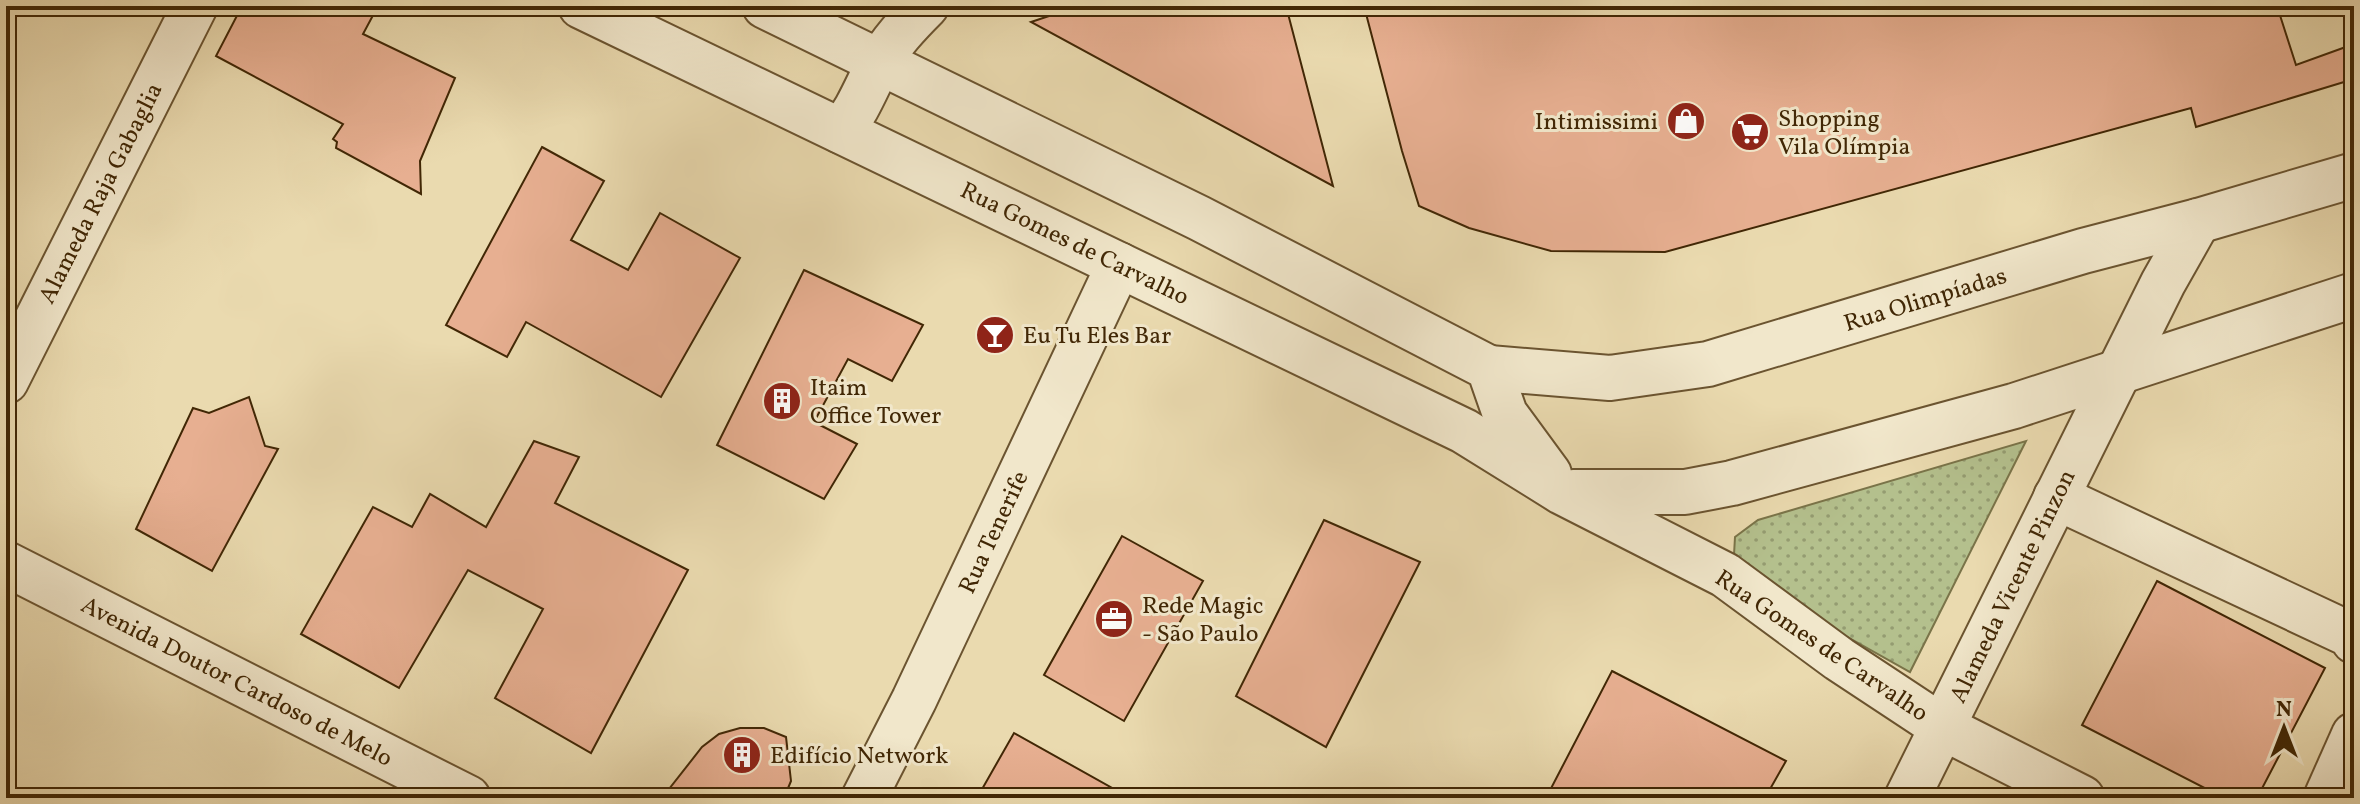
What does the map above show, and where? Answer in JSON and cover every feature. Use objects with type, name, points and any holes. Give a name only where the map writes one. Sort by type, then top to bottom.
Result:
[{"type":"street","name":"Alameda Raja Gabaglia","points":[[6,381],[195,6]]},
{"type":"street","name":"Rua Gomes de Carvalho","points":[[581,6],[1464,431],[1562,492],[1725,575],[1839,659],[1942,727],[2082,798]]},
{"type":"street","points":[[765,6],[1199,218],[1489,368]]},
{"type":"street","points":[[841,131],[857,111],[879,63],[901,31],[926,6]]},
{"type":"street","name":"Rua Olimpíadas","points":[[1489,368],[1610,378],[1708,364],[2354,175]]},
{"type":"street","name":"Alameda Vicente Pinzon","points":[[1907,798],[2118,374],[2198,221]]},
{"type":"street","name":"Rua Tenerife","points":[[864,798],[914,700],[1119,265]]},
{"type":"street","points":[[1562,492],[1685,492],[1732,483],[2014,406],[2354,295]]},
{"type":"street","name":"Rua Gomes de Carvalho","points":[[1489,368],[1505,414],[1562,492]]},
{"type":"street","points":[[1725,575],[1707,554],[1699,538],[1701,521],[1710,504],[1732,483]]},
{"type":"street","points":[[2056,497],[2353,636],[2354,641]]},
{"type":"street","name":"Avenida Doutor Cardoso de Melo","points":[[6,564],[468,798]]},
{"type":"street","points":[[2326,798],[2354,735]]},
{"type":"green space","points":[[2026,441],[1910,672],[1733,573],[1735,537],[1758,520]]},
{"type":"building","points":[[242,6],[378,6],[363,34],[455,78],[420,161],[421,194],[336,148],[337,142],[333,139],[343,124],[216,56]]},
{"type":"building","points":[[1079,6],[1286,6],[1333,186],[1031,22]]},
{"type":"building","name":"Shopping Vila Olímpia","points":[[1364,6],[2277,6],[2296,65],[2354,44],[2354,79],[2196,127],[2191,108],[1665,252],[1551,251],[1469,228],[1419,206]]},
{"type":"building","points":[[542,147],[604,181],[571,240],[628,270],[660,213],[740,258],[661,397],[526,322],[507,357],[446,325]]},
{"type":"building","name":"Itaim Office Tower","points":[[804,270],[923,325],[892,381],[848,359],[814,422],[857,444],[824,499],[717,445]]},
{"type":"building","points":[[249,397],[265,446],[278,449],[212,571],[136,529],[193,408],[209,413]]},
{"type":"building","points":[[534,441],[579,457],[555,503],[688,570],[591,753],[495,698],[543,609],[468,570],[399,688],[301,634],[373,507],[412,527],[430,494],[486,527]]},
{"type":"building","points":[[1324,520],[1420,562],[1326,747],[1236,696]]},
{"type":"building","points":[[1122,536],[1203,581],[1124,721],[1044,675]]},
{"type":"building","points":[[2157,581],[2325,668],[2257,798],[2224,798],[2082,725]]},
{"type":"building","points":[[1612,671],[1786,761],[1765,798],[1546,798]]},
{"type":"building","name":"Edifício Network","points":[[740,728],[764,728],[786,737],[791,781],[784,798],[662,798],[702,747],[719,734]]},
{"type":"building","points":[[1014,733],[1130,798],[977,798]]},
{"type":"place","name":"Intimissimi","points":[[1686,121]]},
{"type":"place","name":"Shopping Vila Olímpia","points":[[1750,132]]},
{"type":"place","name":"Eu Tu Eles Bar","points":[[995,335]]},
{"type":"place","name":"Itaim Office Tower","points":[[782,401]]},
{"type":"place","name":"Rede Magic - São Paulo","points":[[1114,619]]},
{"type":"place","name":"Edifício Network","points":[[742,755]]}]
